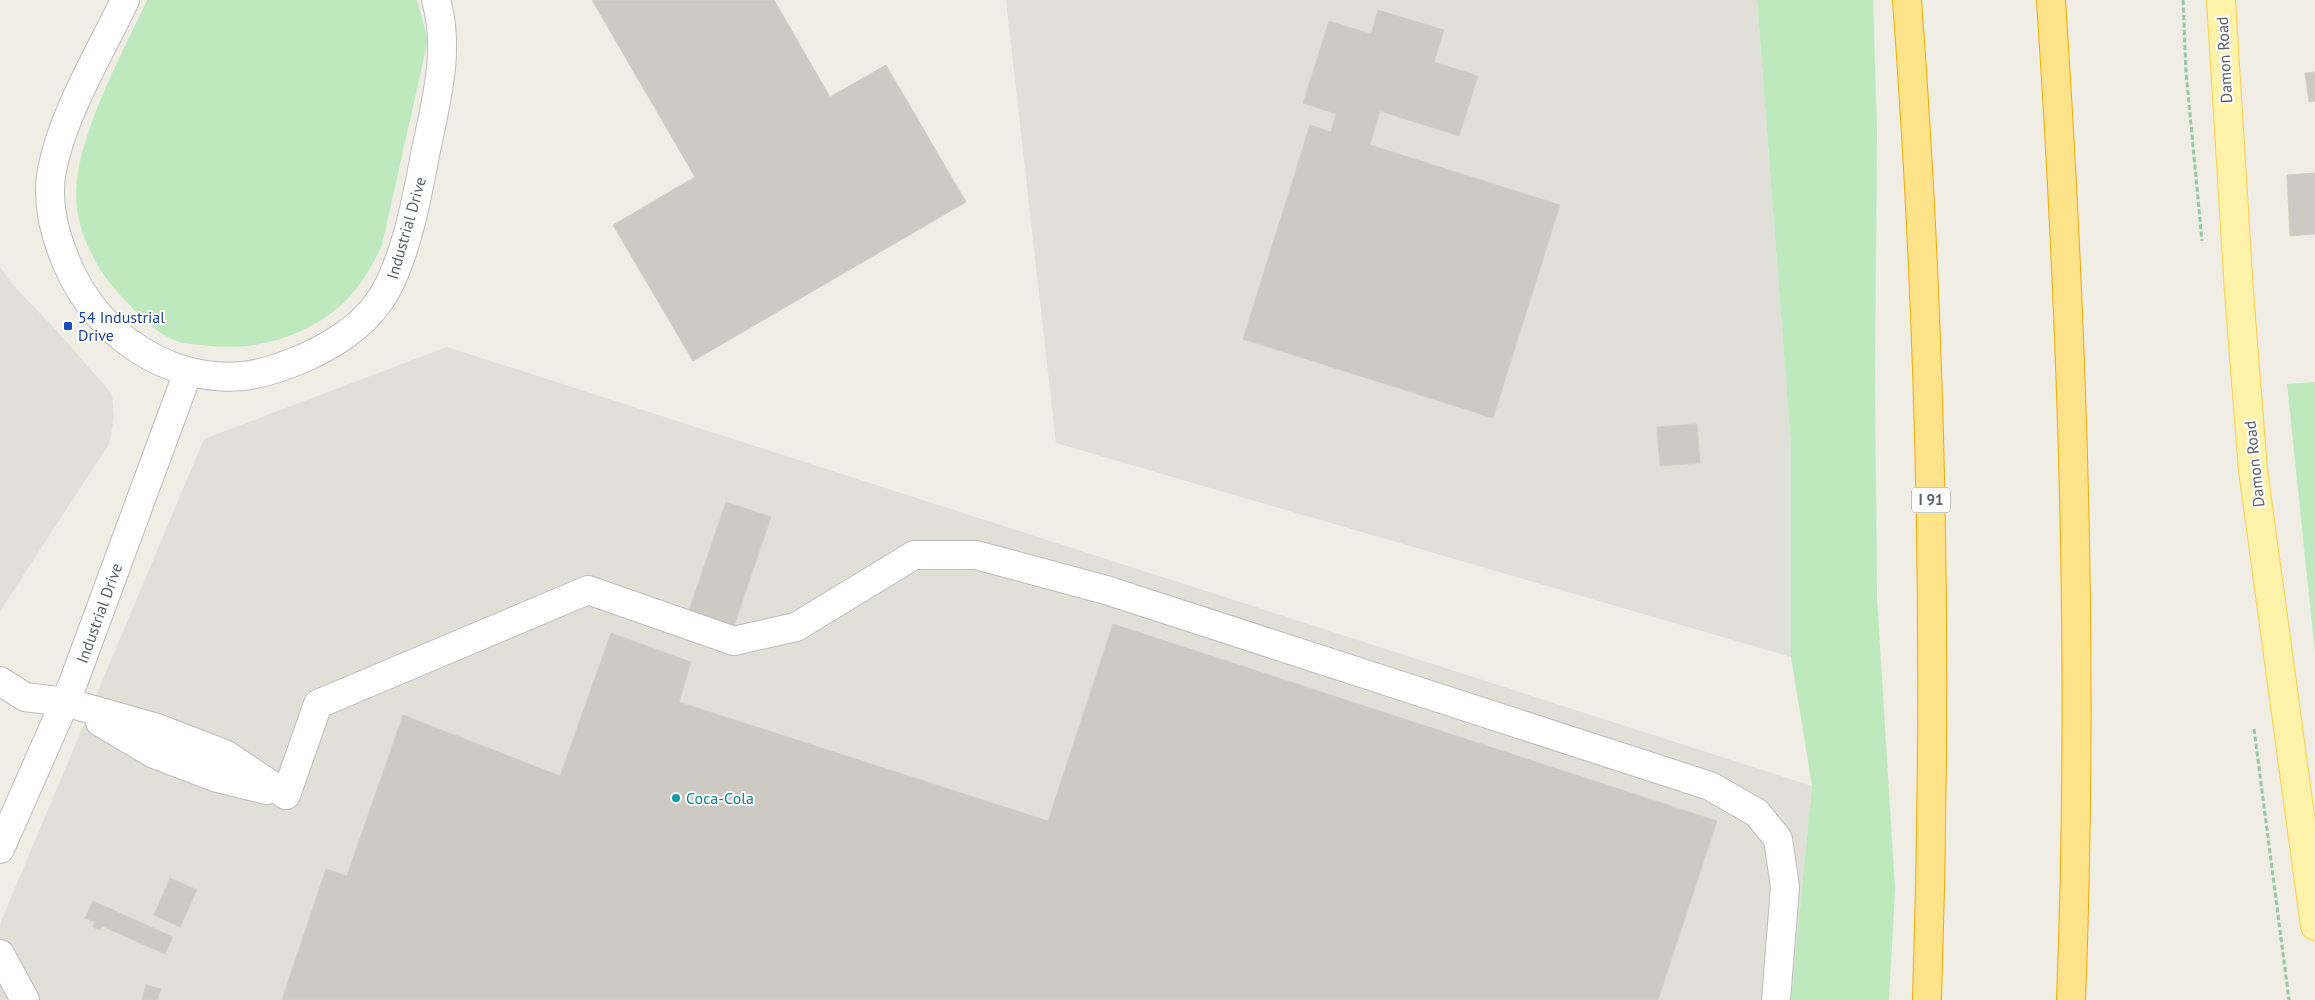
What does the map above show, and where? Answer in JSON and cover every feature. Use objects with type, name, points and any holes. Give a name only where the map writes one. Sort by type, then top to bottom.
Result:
[{"type":"highway","name":"I 91","points":[[1907,0],[1923,241],[1931,480],[1932,764],[1927,1000]]},
{"type":"highway","points":[[2051,0],[2061,155],[2073,471],[2077,697],[2071,1000]]},
{"type":"main road","name":"Damon Road","points":[[2221,0],[2238,284],[2253,470],[2315,926]]},
{"type":"street","name":"Industrial Drive","points":[[125,0],[69,115],[59,144],[51,178],[54,224],[62,254],[71,275],[95,312],[126,342],[145,354],[188,372],[243,376],[281,367],[336,342],[352,330],[378,303],[397,268],[420,184],[442,56],[442,28],[436,0]]},
{"type":"street","name":"Industrial Drive","points":[[0,849],[65,702],[188,372]]},
{"type":"street","points":[[0,681],[25,696],[65,702],[154,754],[217,778],[286,795],[318,704],[588,590],[734,641],[796,627],[914,555],[976,555],[1106,590],[1710,786],[1756,813],[1778,839],[1786,887],[1776,1000]]},
{"type":"street","points":[[0,954],[24,1000]]},
{"type":"shaded area","points":[[1006,0],[1757,0],[1791,446],[1791,657],[1056,443]]},
{"type":"shaded area","points":[[0,267],[12,284],[57,331],[112,394],[114,417],[109,444],[0,611]]},
{"type":"shaded area","name":"Coca-Cola","points":[[447,347],[1812,786],[1791,1000],[0,1000],[0,925],[2,919],[204,439]]},
{"type":"green space","points":[[147,0],[417,0],[428,40],[382,245],[369,270],[346,301],[324,318],[292,335],[275,341],[239,347],[220,347],[180,342],[155,329],[113,287],[99,267],[87,244],[77,209],[77,185],[81,158],[100,102]]},
{"type":"green space","points":[[1757,0],[1873,0],[1877,131],[1875,378],[1877,597],[1895,889],[1889,1000],[1791,1000],[1812,786],[1791,657],[1791,446]]},
{"type":"green space","points":[[2315,382],[2315,653],[2287,384]]},
{"type":"building","points":[[592,0],[774,0],[830,97],[886,65],[966,202],[693,361],[613,225],[695,177]]},
{"type":"building","points":[[1378,10],[1444,30],[1434,62],[1478,76],[1459,136],[1380,111],[1370,145],[1560,205],[1493,418],[1243,339],[1310,125],[1331,132],[1336,114],[1303,103],[1329,21],[1371,34]]},
{"type":"building","points":[[2315,72],[2315,101],[2309,102],[2305,73]]},
{"type":"building","points":[[2315,173],[2315,234],[2290,236],[2287,175]]},
{"type":"building","points":[[1697,424],[1700,463],[1660,466],[1657,427]]},
{"type":"building","points":[[726,502],[771,517],[734,626],[689,611]]},
{"type":"building","name":"Coca-Cola","points":[[1113,624],[1717,821],[1658,1000],[282,1000],[326,869],[347,876],[403,715],[560,776],[611,633],[691,662],[679,702],[1048,821]]},
{"type":"building","points":[[170,878],[197,890],[180,927],[154,915]]},
{"type":"building","points":[[93,901],[173,937],[165,954],[102,926],[100,930],[93,927],[95,922],[85,918]]},
{"type":"building","points":[[146,985],[161,989],[157,1000],[142,1000]]},
{"type":"place","name":"54 Industrial Drive","points":[[68,326]]},
{"type":"place","name":"Coca-Cola","points":[[676,798]]}]
